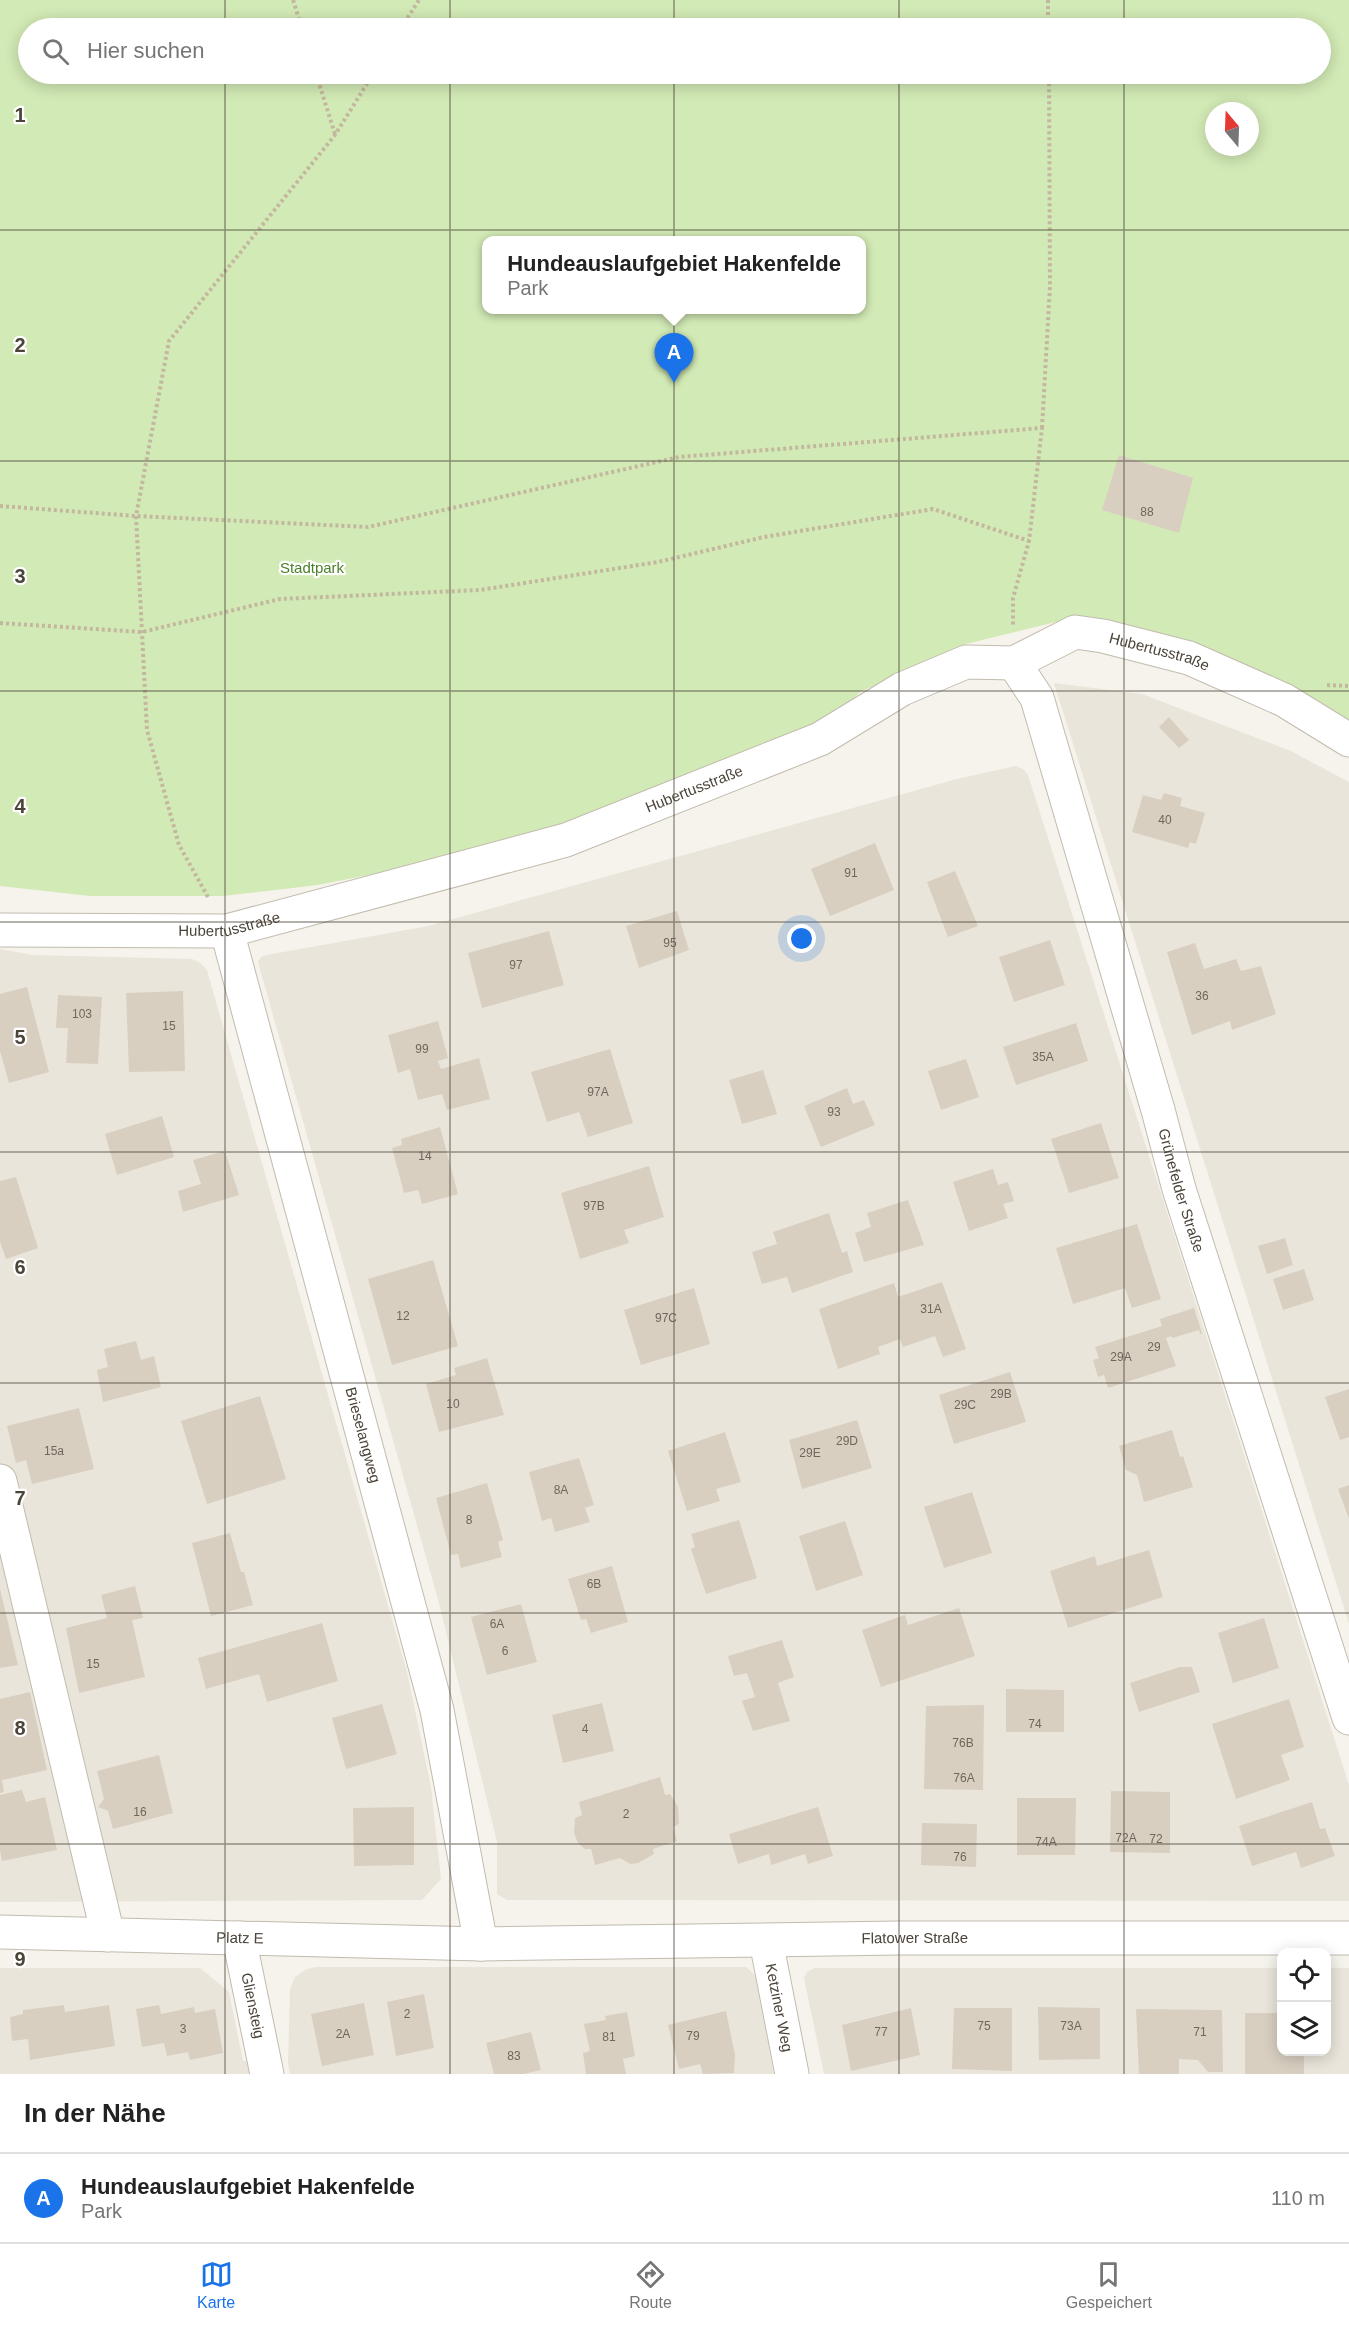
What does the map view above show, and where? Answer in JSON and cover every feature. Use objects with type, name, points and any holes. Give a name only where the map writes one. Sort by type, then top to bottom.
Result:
[{"type":"street","name":"Hubertusstraße","points":[[0,930],[227,931],[566,840],[820,739],[902,689],[966,662],[1014,663],[1075,632],[1103,636],[1189,658],[1284,700],[1349,740]]},
{"type":"street","name":"Grünefelder Straße","points":[[1014,663],[1037,698],[1179,1189],[1349,1718]]},
{"type":"street","name":"Brieselangweg","points":[[227,931],[437,1710],[481,1944]]},
{"type":"street","points":[[0,1481],[108,1935]]},
{"type":"street","name":"Platz E","points":[[0,1932],[481,1944]]},
{"type":"street","name":"Gliensteig","points":[[239,1938],[267,2074]]},
{"type":"street","name":"Flatower Straße","points":[[481,1944],[899,1938],[1349,1938]]},
{"type":"street","name":"Ketziner Weg","points":[[765,1941],[792,2074]]},
{"type":"path","points":[[293,0],[299,18]]},
{"type":"path","points":[[407,18],[419,0]]},
{"type":"path","points":[[1048,0],[1048,18]]},
{"type":"path","points":[[319,84],[335,135]]},
{"type":"path","points":[[227,931],[179,845],[147,730],[136,516],[169,341],[335,135],[367,84]]},
{"type":"path","points":[[1014,663],[1013,598],[1029,541],[1042,428],[1050,286],[1048,84]]},
{"type":"path","points":[[0,506],[136,516],[368,527],[679,457],[1042,428]]},
{"type":"path","points":[[0,623],[142,632],[280,599],[480,590],[658,562],[764,537],[933,509],[1029,541]]},
{"type":"shaded area","points":[[1054,683],[1142,694],[1291,751],[1349,782],[1349,1624]]},
{"type":"shaded area","points":[[1016,766],[1028,775],[1349,1785],[1349,1901],[507,1900],[497,1894],[497,1842],[439,1603],[258,962],[261,957],[267,955],[428,926],[957,779]]},
{"type":"shaded area","points":[[0,949],[33,955],[192,959],[207,970],[407,1672],[431,1787],[441,1879],[422,1900],[0,1902]]},
{"type":"shaded area","points":[[315,1967],[746,1967],[755,1975],[774,2074],[290,2074],[288,2064],[290,1989],[295,1977]]},
{"type":"shaded area","points":[[0,1968],[200,1968],[229,1992],[243,2061],[251,2060],[255,2074],[0,2074]]},
{"type":"shaded area","points":[[814,1968],[1277,1968],[1277,2056],[1331,2056],[1331,1968],[1349,1968],[1349,2074],[824,2074],[804,1978],[807,1972]]},
{"type":"green space","name":"Stadtpark","points":[[0,0],[1349,0],[1349,734],[1064,620],[966,644],[860,692],[834,719],[629,806],[409,867],[318,885],[223,896],[90,896],[0,886]]},
{"type":"building","points":[[1119,455],[1193,478],[1179,533],[1102,510]]},
{"type":"building","points":[[1169,717],[1189,740],[1179,748],[1159,727]]},
{"type":"building","points":[[1164,793],[1182,798],[1180,806],[1205,813],[1196,844],[1190,842],[1188,848],[1132,832],[1143,795],[1161,800]]},
{"type":"building","points":[[875,843],[894,890],[830,916],[811,869]]},
{"type":"building","points":[[955,871],[978,926],[948,937],[927,882]]},
{"type":"building","points":[[677,911],[689,950],[639,968],[626,926]]},
{"type":"building","points":[[549,931],[564,985],[482,1008],[468,953]]},
{"type":"building","points":[[1050,940],[1065,985],[1014,1002],[999,957]]},
{"type":"building","points":[[1195,943],[1204,969],[1236,959],[1241,971],[1261,966],[1276,1014],[1232,1030],[1230,1021],[1192,1035],[1167,952]]},
{"type":"building","points":[[27,987],[49,1072],[9,1083],[0,1051],[0,994]]},
{"type":"building","points":[[183,991],[185,1071],[129,1072],[126,993]]},
{"type":"building","points":[[58,995],[102,997],[98,1064],[66,1063],[68,1028],[56,1028]]},
{"type":"building","points":[[438,1021],[448,1058],[438,1061],[441,1069],[479,1058],[490,1099],[447,1110],[442,1094],[418,1100],[410,1069],[398,1073],[388,1035]]},
{"type":"building","points":[[1076,1023],[1088,1061],[1016,1085],[1003,1047]]},
{"type":"building","points":[[610,1049],[633,1123],[588,1137],[579,1112],[547,1122],[531,1072]]},
{"type":"building","points":[[966,1059],[979,1097],[941,1110],[928,1071]]},
{"type":"building","points":[[763,1070],[777,1114],[742,1124],[729,1080]]},
{"type":"building","points":[[847,1088],[853,1104],[864,1100],[875,1125],[821,1147],[804,1106]]},
{"type":"building","points":[[162,1116],[174,1157],[117,1175],[105,1134]]},
{"type":"building","points":[[1101,1123],[1119,1178],[1069,1193],[1051,1139]]},
{"type":"building","points":[[440,1127],[458,1194],[422,1204],[418,1190],[404,1193],[392,1148],[402,1145],[401,1139]]},
{"type":"building","points":[[225,1151],[239,1195],[183,1212],[178,1191],[201,1184],[193,1160]]},
{"type":"building","points":[[649,1166],[664,1217],[624,1230],[629,1243],[580,1259],[561,1193]]},
{"type":"building","points":[[993,1169],[998,1185],[1008,1182],[1014,1201],[1003,1204],[1008,1218],[969,1231],[953,1182]]},
{"type":"building","points":[[16,1177],[38,1248],[6,1259],[0,1242],[0,1181]]},
{"type":"building","points":[[908,1200],[924,1245],[864,1262],[855,1233],[871,1227],[867,1213]]},
{"type":"building","points":[[829,1213],[842,1253],[847,1251],[853,1272],[792,1293],[787,1277],[762,1284],[752,1252],[777,1244],[773,1232]]},
{"type":"building","points":[[1137,1224],[1161,1299],[1132,1308],[1125,1288],[1073,1304],[1056,1248]]},
{"type":"building","points":[[1285,1238],[1293,1265],[1267,1274],[1258,1246]]},
{"type":"building","points":[[433,1260],[458,1346],[392,1365],[368,1279]]},
{"type":"building","points":[[1304,1269],[1314,1300],[1283,1310],[1273,1279]]},
{"type":"building","points":[[942,1282],[966,1349],[943,1357],[935,1336],[903,1347],[900,1339],[878,1347],[880,1354],[838,1369],[819,1309],[894,1283],[898,1297]]},
{"type":"building","points":[[694,1288],[710,1344],[641,1365],[624,1310]]},
{"type":"building","points":[[1194,1308],[1202,1333],[1200,1334],[1199,1330],[1166,1338],[1176,1366],[1108,1388],[1104,1375],[1098,1377],[1093,1360],[1099,1358],[1095,1347],[1162,1326],[1160,1319]]},
{"type":"building","points":[[136,1341],[141,1360],[154,1356],[161,1387],[103,1402],[97,1370],[108,1367],[104,1349]]},
{"type":"building","points":[[487,1358],[504,1415],[439,1432],[426,1384],[456,1375],[454,1368]]},
{"type":"building","points":[[1010,1372],[1026,1422],[954,1444],[939,1395]]},
{"type":"building","points":[[1349,1389],[1349,1437],[1340,1440],[1325,1397]]},
{"type":"building","points":[[260,1396],[286,1479],[207,1504],[181,1421]]},
{"type":"building","points":[[79,1408],[94,1469],[32,1484],[26,1460],[16,1463],[7,1426]]},
{"type":"building","points":[[857,1420],[872,1468],[802,1489],[789,1440]]},
{"type":"building","points":[[1172,1430],[1180,1457],[1183,1456],[1193,1487],[1144,1502],[1137,1475],[1126,1470],[1119,1446]]},
{"type":"building","points":[[725,1432],[741,1482],[716,1489],[720,1501],[687,1511],[668,1451]]},
{"type":"building","points":[[579,1458],[594,1505],[585,1508],[590,1522],[555,1532],[551,1518],[542,1521],[529,1472]]},
{"type":"building","points":[[487,1483],[503,1540],[498,1542],[502,1557],[461,1568],[458,1554],[451,1555],[436,1498]]},
{"type":"building","points":[[1349,1485],[1349,1519],[1338,1489]]},
{"type":"building","points":[[972,1492],[992,1553],[944,1568],[924,1507]]},
{"type":"building","points":[[739,1520],[757,1578],[706,1594],[691,1549],[695,1547],[691,1534]]},
{"type":"building","points":[[845,1521],[863,1575],[816,1591],[799,1536]]},
{"type":"building","points":[[230,1533],[253,1605],[211,1616],[192,1543]]},
{"type":"building","points":[[1149,1550],[1163,1597],[1068,1628],[1050,1571],[1095,1556],[1097,1566]]},
{"type":"building","points":[[612,1566],[628,1622],[591,1633],[586,1619],[581,1620],[568,1579]]},
{"type":"building","points":[[135,1586],[143,1618],[132,1620],[145,1677],[79,1693],[66,1628],[107,1618],[101,1595]]},
{"type":"building","points":[[0,1589],[18,1665],[0,1668]]},
{"type":"building","points":[[521,1604],[537,1662],[487,1675],[471,1617]]},
{"type":"building","points":[[959,1608],[975,1656],[881,1687],[862,1630],[905,1615],[908,1625]]},
{"type":"building","points":[[1264,1618],[1279,1668],[1233,1683],[1218,1633]]},
{"type":"building","points":[[322,1623],[338,1681],[267,1702],[259,1674],[206,1689],[198,1658]]},
{"type":"building","points":[[782,1640],[794,1677],[778,1683],[790,1721],[753,1731],[742,1701],[755,1697],[747,1673],[734,1676],[728,1656]]},
{"type":"building","points":[[1180,1667],[1192,1667],[1200,1692],[1139,1712],[1130,1683]]},
{"type":"building","points":[[1006,1689],[1064,1690],[1064,1732],[1006,1732]]},
{"type":"building","points":[[30,1692],[47,1770],[2,1780],[4,1792],[0,1793],[0,1699]]},
{"type":"building","points":[[1289,1699],[1304,1747],[1281,1755],[1290,1780],[1236,1799],[1212,1724]]},
{"type":"building","points":[[602,1703],[614,1751],[563,1763],[552,1715]]},
{"type":"building","points":[[382,1704],[397,1754],[346,1769],[332,1718]]},
{"type":"building","points":[[984,1705],[983,1790],[924,1789],[926,1706]]},
{"type":"building","points":[[159,1755],[173,1813],[113,1829],[108,1811],[98,1807],[104,1799],[97,1771]]},
{"type":"building","points":[[660,1777],[665,1795],[670,1794],[678,1807],[679,1824],[673,1827],[677,1841],[653,1849],[654,1854],[638,1863],[630,1864],[620,1858],[595,1865],[591,1849],[585,1849],[578,1843],[574,1833],[575,1818],[582,1815],[579,1802]]},
{"type":"building","points":[[22,1790],[26,1802],[45,1797],[57,1850],[2,1861],[0,1795]]},
{"type":"building","points":[[1111,1791],[1170,1792],[1170,1853],[1110,1852]]},
{"type":"building","points":[[1017,1798],[1076,1798],[1075,1855],[1017,1855]]},
{"type":"building","points":[[1312,1802],[1320,1829],[1325,1828],[1335,1856],[1301,1868],[1296,1852],[1252,1866],[1239,1826]]},
{"type":"building","points":[[414,1807],[414,1865],[354,1866],[353,1808]]},
{"type":"building","points":[[818,1807],[833,1856],[808,1864],[805,1854],[771,1865],[769,1854],[738,1864],[729,1834]]},
{"type":"building","points":[[922,1823],[977,1824],[976,1867],[921,1865]]},
{"type":"building","points":[[424,1994],[434,2048],[396,2056],[387,2002]]},
{"type":"building","points":[[364,2003],[374,2055],[322,2066],[311,2014]]},
{"type":"building","points":[[64,2005],[65,2012],[109,2005],[115,2046],[30,2060],[28,2039],[12,2041],[10,2017],[23,2014],[23,2010]]},
{"type":"building","points":[[159,2005],[161,2014],[194,2007],[195,2013],[215,2009],[223,2053],[190,2060],[188,2052],[167,2056],[164,2043],[142,2047],[136,2009]]},
{"type":"building","points":[[1038,2007],[1100,2008],[1100,2059],[1039,2060]]},
{"type":"building","points":[[911,2008],[920,2055],[851,2071],[842,2025]]},
{"type":"building","points":[[954,2008],[1012,2008],[1012,2071],[952,2069]]},
{"type":"building","points":[[1136,2009],[1222,2010],[1223,2072],[1208,2072],[1198,2060],[1179,2059],[1179,2074],[1139,2074]]},
{"type":"building","points":[[726,2011],[735,2055],[734,2073],[703,2074],[700,2064],[679,2069],[668,2025]]},
{"type":"building","points":[[627,2012],[635,2056],[623,2059],[626,2074],[586,2074],[583,2053],[590,2051],[584,2024],[606,2020],[605,2016]]},
{"type":"building","points":[[1245,2013],[1277,2013],[1277,2056],[1304,2056],[1304,2074],[1245,2074]]},
{"type":"building","points":[[531,2032],[541,2070],[523,2074],[494,2074],[486,2043]]},
{"type":"place","name":"Hundeauslaufgebiet Hakenfelde","points":[[674,383]]}]
